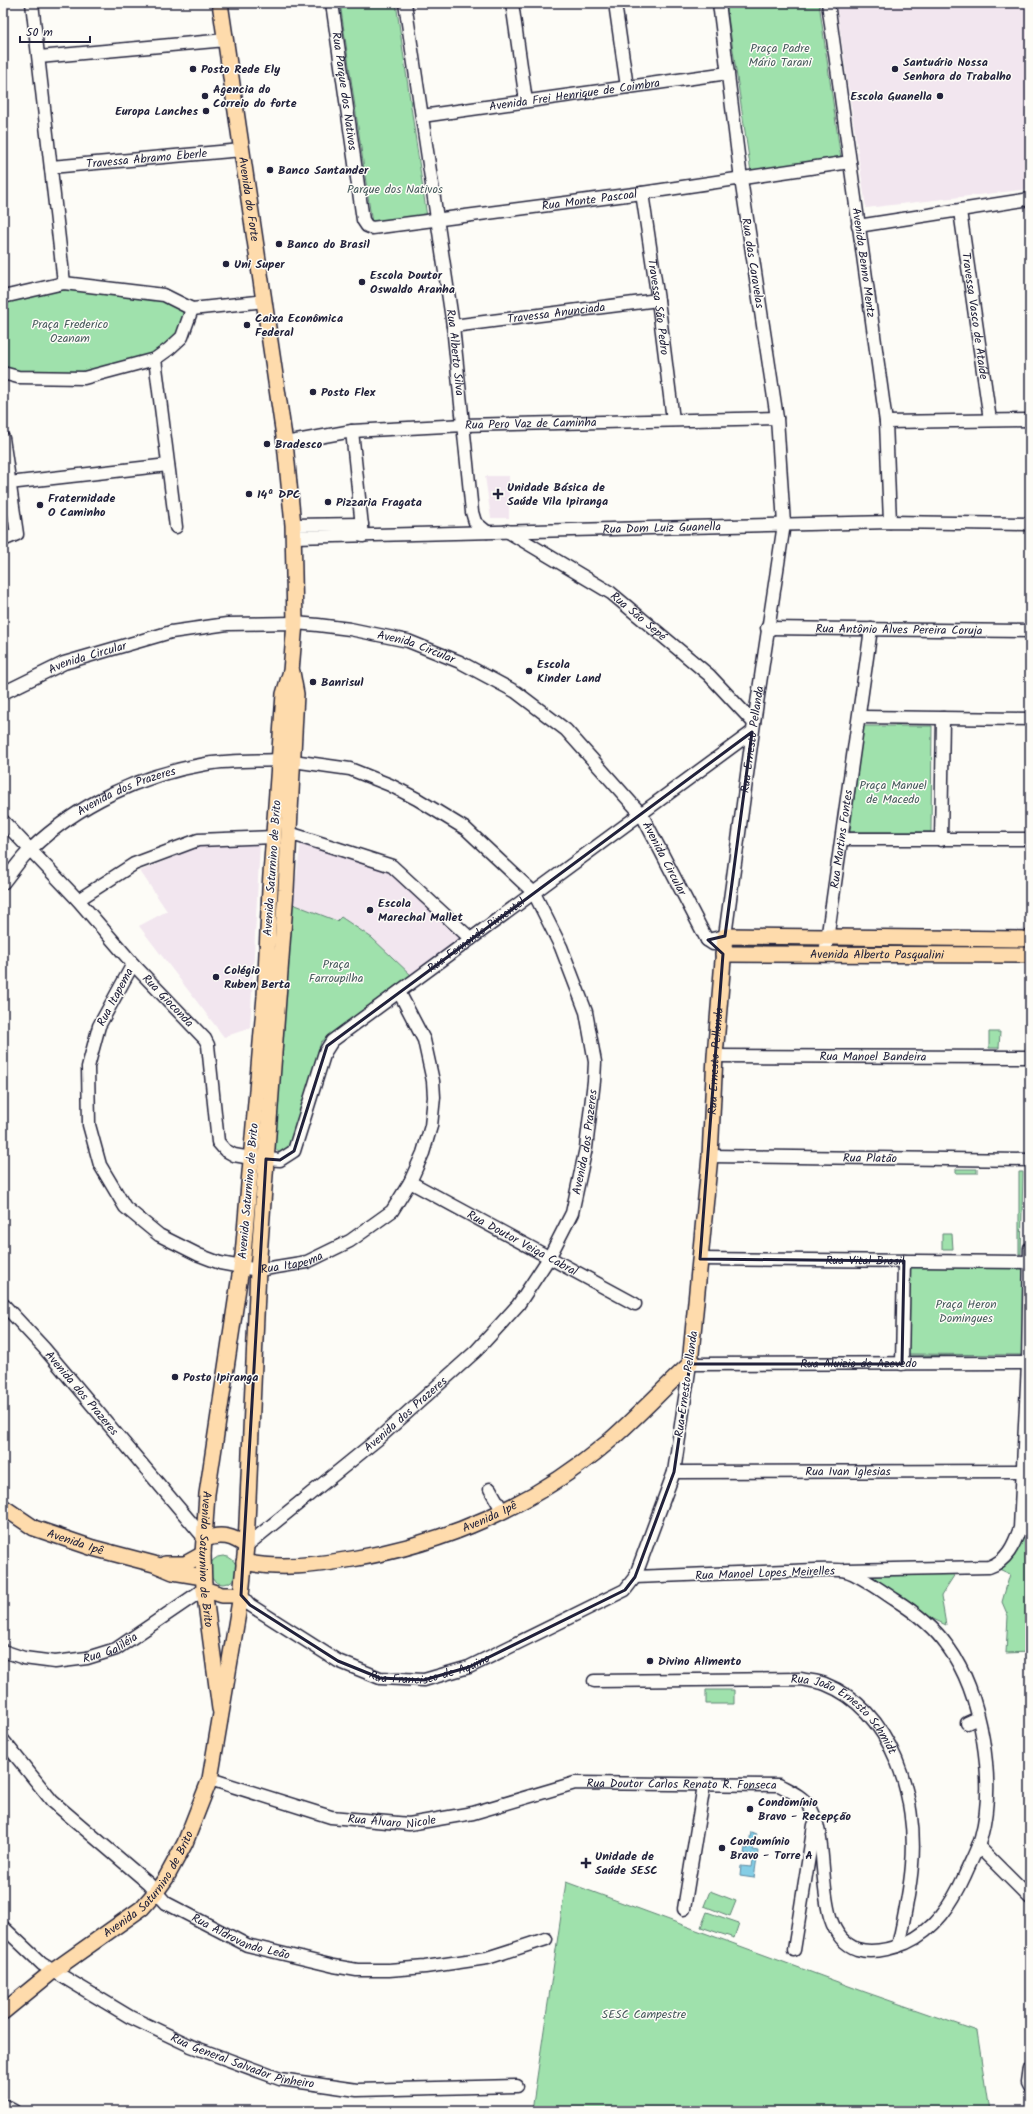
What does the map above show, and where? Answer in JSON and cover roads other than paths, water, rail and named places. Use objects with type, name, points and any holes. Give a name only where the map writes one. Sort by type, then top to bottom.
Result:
[{"type":"main road","name":"Avenida do Forte","points":[[220,3],[285,443],[294,531]]},
{"type":"main road","name":"Avenida Saturnino de Brito","points":[[220,1709],[204,1583],[203,1554],[207,1494],[241,1268],[265,996],[275,832],[296,694],[291,671],[294,623],[294,531]]},
{"type":"main road","name":"Avenida Saturnino de Brito","points":[[3,2012],[53,1971],[142,1908],[166,1878],[185,1843],[210,1779],[220,1709],[241,1595],[246,1546],[258,1270],[289,833],[286,761]]},
{"type":"main road","points":[[275,832],[289,833]]},
{"type":"main road","name":"Avenida Alberto Pasqualini","points":[[726,936],[1030,939]]},
{"type":"main road","name":"Rua Ernesto Pellanda","points":[[690,1364],[710,1156],[715,1056],[723,954],[726,936]]},
{"type":"main road","name":"Avenida Alberto Pasqualini","points":[[723,954],[1030,955]]},
{"type":"main road","name":"Avenida Ipê","points":[[244,1562],[257,1565],[297,1565],[338,1561],[394,1551],[455,1533],[549,1485],[606,1443],[690,1364]]},
{"type":"main road","name":"Avenida Ipê","points":[[3,1507],[34,1528],[93,1548],[154,1564],[204,1583],[222,1595],[241,1595]]},
{"type":"main road","points":[[204,1539],[213,1536],[225,1535],[236,1538],[246,1546]]},
{"type":"main road","name":"Avenida Ipê","points":[[154,1564],[185,1564],[203,1554]]},
{"type":"street","points":[[32,3],[64,283]]},
{"type":"street","name":"Rua Parque dos Nativos","points":[[332,3],[363,220],[367,226],[372,228],[438,220]]},
{"type":"street","name":"Rua Alberto Silva","points":[[406,3],[453,326],[472,512],[475,522],[487,532]]},
{"type":"street","points":[[512,3],[526,102]]},
{"type":"street","points":[[615,3],[627,87]]},
{"type":"street","name":"Rua das Caravelas","points":[[719,3],[741,179],[777,418],[784,524]]},
{"type":"street","name":"Avenida Benno Mentz","points":[[828,3],[886,422],[890,522]]},
{"type":"street","points":[[38,58],[226,40]]},
{"type":"street","name":"Avenida Frei Henrique de Coimbra","points":[[422,116],[728,73]]},
{"type":"street","name":"Travessa Abramo Eberle","points":[[51,167],[242,150]]},
{"type":"street","points":[[741,179],[850,162]]},
{"type":"street","name":"Rua Monte Pascoal","points":[[438,220],[741,179]]},
{"type":"street","name":"Travessa São Pedro","points":[[642,193],[658,300],[673,420]]},
{"type":"street","points":[[858,226],[1030,199]]},
{"type":"street","name":"Travessa Vasco de Ataíde","points":[[960,211],[990,420]]},
{"type":"street","points":[[3,297],[64,283],[164,295],[192,309],[264,301]]},
{"type":"street","name":"Travessa Anunciada","points":[[453,326],[658,300]]},
{"type":"street","points":[[3,373],[18,377],[84,378],[155,359],[169,350],[182,336],[192,309]]},
{"type":"street","points":[[155,359],[176,528]]},
{"type":"street","name":"Rua Pero Vaz de Caminha","points":[[285,443],[352,431],[464,425],[777,418]]},
{"type":"street","points":[[886,422],[1030,420]]},
{"type":"street","points":[[352,431],[363,530]]},
{"type":"street","points":[[3,438],[17,534],[3,540]]},
{"type":"street","points":[[9,483],[168,465]]},
{"type":"street","points":[[462,532],[469,523],[472,512]]},
{"type":"street","name":"Rua Dom Luiz Guanella","points":[[294,531],[363,530],[487,532],[890,522],[1030,524]]},
{"type":"street","name":"Rua Ernesto Pellanda","points":[[726,936],[767,628],[784,524]]},
{"type":"street","name":"Rua São Sepé","points":[[506,531],[611,593],[708,675],[753,728]]},
{"type":"street","name":"Avenida Circular","points":[[3,692],[64,663],[171,632],[227,624],[294,623],[350,629],[408,641],[460,662],[516,692],[566,730],[642,815],[707,940],[723,954]]},
{"type":"street","name":"Rua Antônio Alves Pereira Coruja","points":[[767,628],[1030,631]]},
{"type":"street","name":"Rua Martins Fontes","points":[[825,954],[860,717],[871,630]]},
{"type":"street","points":[[860,717],[1030,719]]},
{"type":"street","points":[[941,840],[943,718]]},
{"type":"street","name":"Rua Fernando Pimentel","points":[[251,1158],[280,1160],[294,1151],[327,1046],[332,1041],[642,815],[753,728]]},
{"type":"street","name":"Avenida dos Prazeres","points":[[3,883],[29,850],[73,816],[98,800],[145,780],[206,764],[286,761],[350,769],[390,785],[417,799],[466,829],[534,893],[561,947],[586,1012],[595,1062],[586,1148],[572,1213],[549,1258],[518,1305],[476,1351],[378,1439],[246,1546]]},
{"type":"street","name":"Rua Gioconda","points":[[3,821],[78,900],[133,964],[205,1039],[208,1045],[218,1142],[225,1150],[234,1155],[251,1158]]},
{"type":"street","points":[[78,900],[134,864],[198,840],[275,832]]},
{"type":"street","points":[[289,833],[392,866],[471,939]]},
{"type":"street","points":[[842,839],[1030,840]]},
{"type":"street","points":[[707,940],[726,936]]},
{"type":"street","name":"Rua Itapema","points":[[133,964],[99,1026],[88,1067],[89,1125],[100,1165],[125,1207],[159,1235],[199,1255],[241,1268],[258,1270],[307,1262],[350,1241],[392,1210],[410,1182],[427,1140],[433,1116],[434,1096],[431,1066],[424,1040],[399,992]]},
{"type":"street","name":"Rua Manoel Bandeira","points":[[715,1056],[1030,1057]]},
{"type":"street","name":"Rua Platão","points":[[710,1156],[1030,1160]]},
{"type":"street","name":"Rua Doutor Veiga Cabral","points":[[410,1182],[635,1304]]},
{"type":"street","points":[[846,1570],[989,1567],[996,1564],[1009,1553],[1020,1528],[1028,1363],[1030,1248]]},
{"type":"street","name":"Rua Vital Brasil","points":[[700,1259],[1030,1262]]},
{"type":"street","points":[[902,1364],[904,1261]]},
{"type":"street","name":"Avenida dos Prazeres","points":[[3,1304],[44,1348],[204,1539]]},
{"type":"street","name":"Rua Aluizio de Azevedo","points":[[690,1364],[1028,1363]]},
{"type":"street","name":"Rua Ernesto Pellanda","points":[[625,1590],[635,1577],[674,1472],[690,1364]]},
{"type":"street","name":"Rua Ivan Iglesias","points":[[674,1472],[1022,1471]]},
{"type":"street","points":[[490,1489],[502,1510]]},
{"type":"street","name":"Rua Manoel Lopes Meirelles","points":[[635,1577],[846,1570],[903,1604],[936,1632],[950,1649],[960,1668],[978,1718],[986,1754],[987,1778],[984,1824],[978,1846]]},
{"type":"street","name":"Rua Galiléia","points":[[3,1651],[24,1658],[55,1662],[87,1658],[116,1649],[204,1583]]},
{"type":"street","name":"Rua Francisco de Aquino","points":[[241,1595],[250,1605],[338,1661],[380,1678],[424,1680],[469,1667],[625,1590]]},
{"type":"street","name":"Rua João Ernesto Schmidt","points":[[594,1682],[801,1679],[825,1684],[848,1697],[877,1724],[892,1751],[903,1779],[912,1819],[912,1864],[906,1911],[898,1946]]},
{"type":"street","points":[[966,1723],[978,1718]]},
{"type":"street","name":"Rua Aldrovando Leão","points":[[3,1740],[52,1801],[148,1883],[166,1903],[247,1945],[311,1962],[357,1970],[389,1970],[425,1967],[487,1958],[546,1939]]},
{"type":"street","name":"Rua Álvaro Nicole","points":[[210,1779],[331,1817],[409,1824],[473,1813],[575,1783]]},
{"type":"street","name":"Rua Doutor Carlos Renato R. Fonseca","points":[[575,1783],[779,1785],[796,1793],[809,1806],[815,1820],[821,1846],[830,1918],[836,1930],[845,1942],[856,1949],[872,1951],[886,1950],[918,1938],[936,1923],[958,1889],[978,1846]]},
{"type":"street","points":[[684,1909],[704,1785]]},
{"type":"street","points":[[794,1950],[815,1820]]},
{"type":"street","points":[[978,1846],[1030,1898]]},
{"type":"street","name":"Rua General Salvador Pinheiro","points":[[3,1926],[42,1964],[130,2016],[184,2043],[280,2079],[357,2090],[517,2086]]},
{"type":"street","points":[[1029,2086],[1030,2068]]},
{"type":"street","points":[[3,2105],[14,2111]]},
{"type":"water","points":[[751,1832],[756,1834],[753,1850],[758,1851],[754,1878],[740,1876],[741,1866],[751,1867],[752,1860],[747,1859],[748,1854],[744,1854],[745,1848],[748,1849]]},
{"type":"place","name":"Posto Rede Ely","points":[[193,69]]},
{"type":"place","name":"Santuário Nossa Senhora do Trabalho","points":[[895,69]]},
{"type":"place","name":"Agencia do Correio do forte","points":[[205,96]]},
{"type":"place","name":"Escola Guanella","points":[[940,96]]},
{"type":"place","name":"Europa Lanches","points":[[206,111]]},
{"type":"place","name":"Banco Santander","points":[[270,170]]},
{"type":"place","name":"Banco do Brasil","points":[[279,244]]},
{"type":"place","name":"Uni Super","points":[[226,264]]},
{"type":"place","name":"Escola Doutor Oswaldo Aranha","points":[[362,282]]},
{"type":"place","name":"Caixa Econômica Federal","points":[[247,325]]},
{"type":"place","name":"Posto Flex","points":[[313,392]]},
{"type":"place","name":"Bradesco","points":[[267,444]]},
{"type":"place","name":"14ª DPC","points":[[249,494]]},
{"type":"place","name":"Unidade Básica de Saúde Vila Ipiranga","points":[[498,494]]},
{"type":"place","name":"Pizzaria Fragata","points":[[328,502]]},
{"type":"place","name":"Fraternidade O Caminho","points":[[40,505]]},
{"type":"place","name":"Escola Kinder Land","points":[[529,671]]},
{"type":"place","name":"Banrisul","points":[[313,682]]},
{"type":"place","name":"Escola Marechal Mallet","points":[[370,910]]},
{"type":"place","name":"Colégio Ruben Berta","points":[[216,977]]},
{"type":"place","name":"Posto Ipiranga","points":[[175,1377]]},
{"type":"place","name":"Divino Alimento","points":[[650,1661]]},
{"type":"place","name":"Condomínio Bravo - Recepção","points":[[750,1809]]},
{"type":"place","name":"Condomínio Bravo - Torre A","points":[[722,1848]]},
{"type":"place","name":"Unidade de Saúde SESC","points":[[586,1863]]},
{"type":"park label","name":"Praça Padre Mário Tarani","points":[[780,55]]},
{"type":"park label","name":"Parque dos Nativos","points":[[395,189]]},
{"type":"park label","name":"Praça Frederico Ozanam","points":[[70,331]]},
{"type":"park label","name":"Praça Manuel de Macedo","points":[[893,792]]},
{"type":"park label","name":"Praça Farroupilha","points":[[336,971]]},
{"type":"park label","name":"Praça Heron Domingues","points":[[966,1311]]},
{"type":"park label","name":"SESC Campestre","points":[[644,2014]]}]
